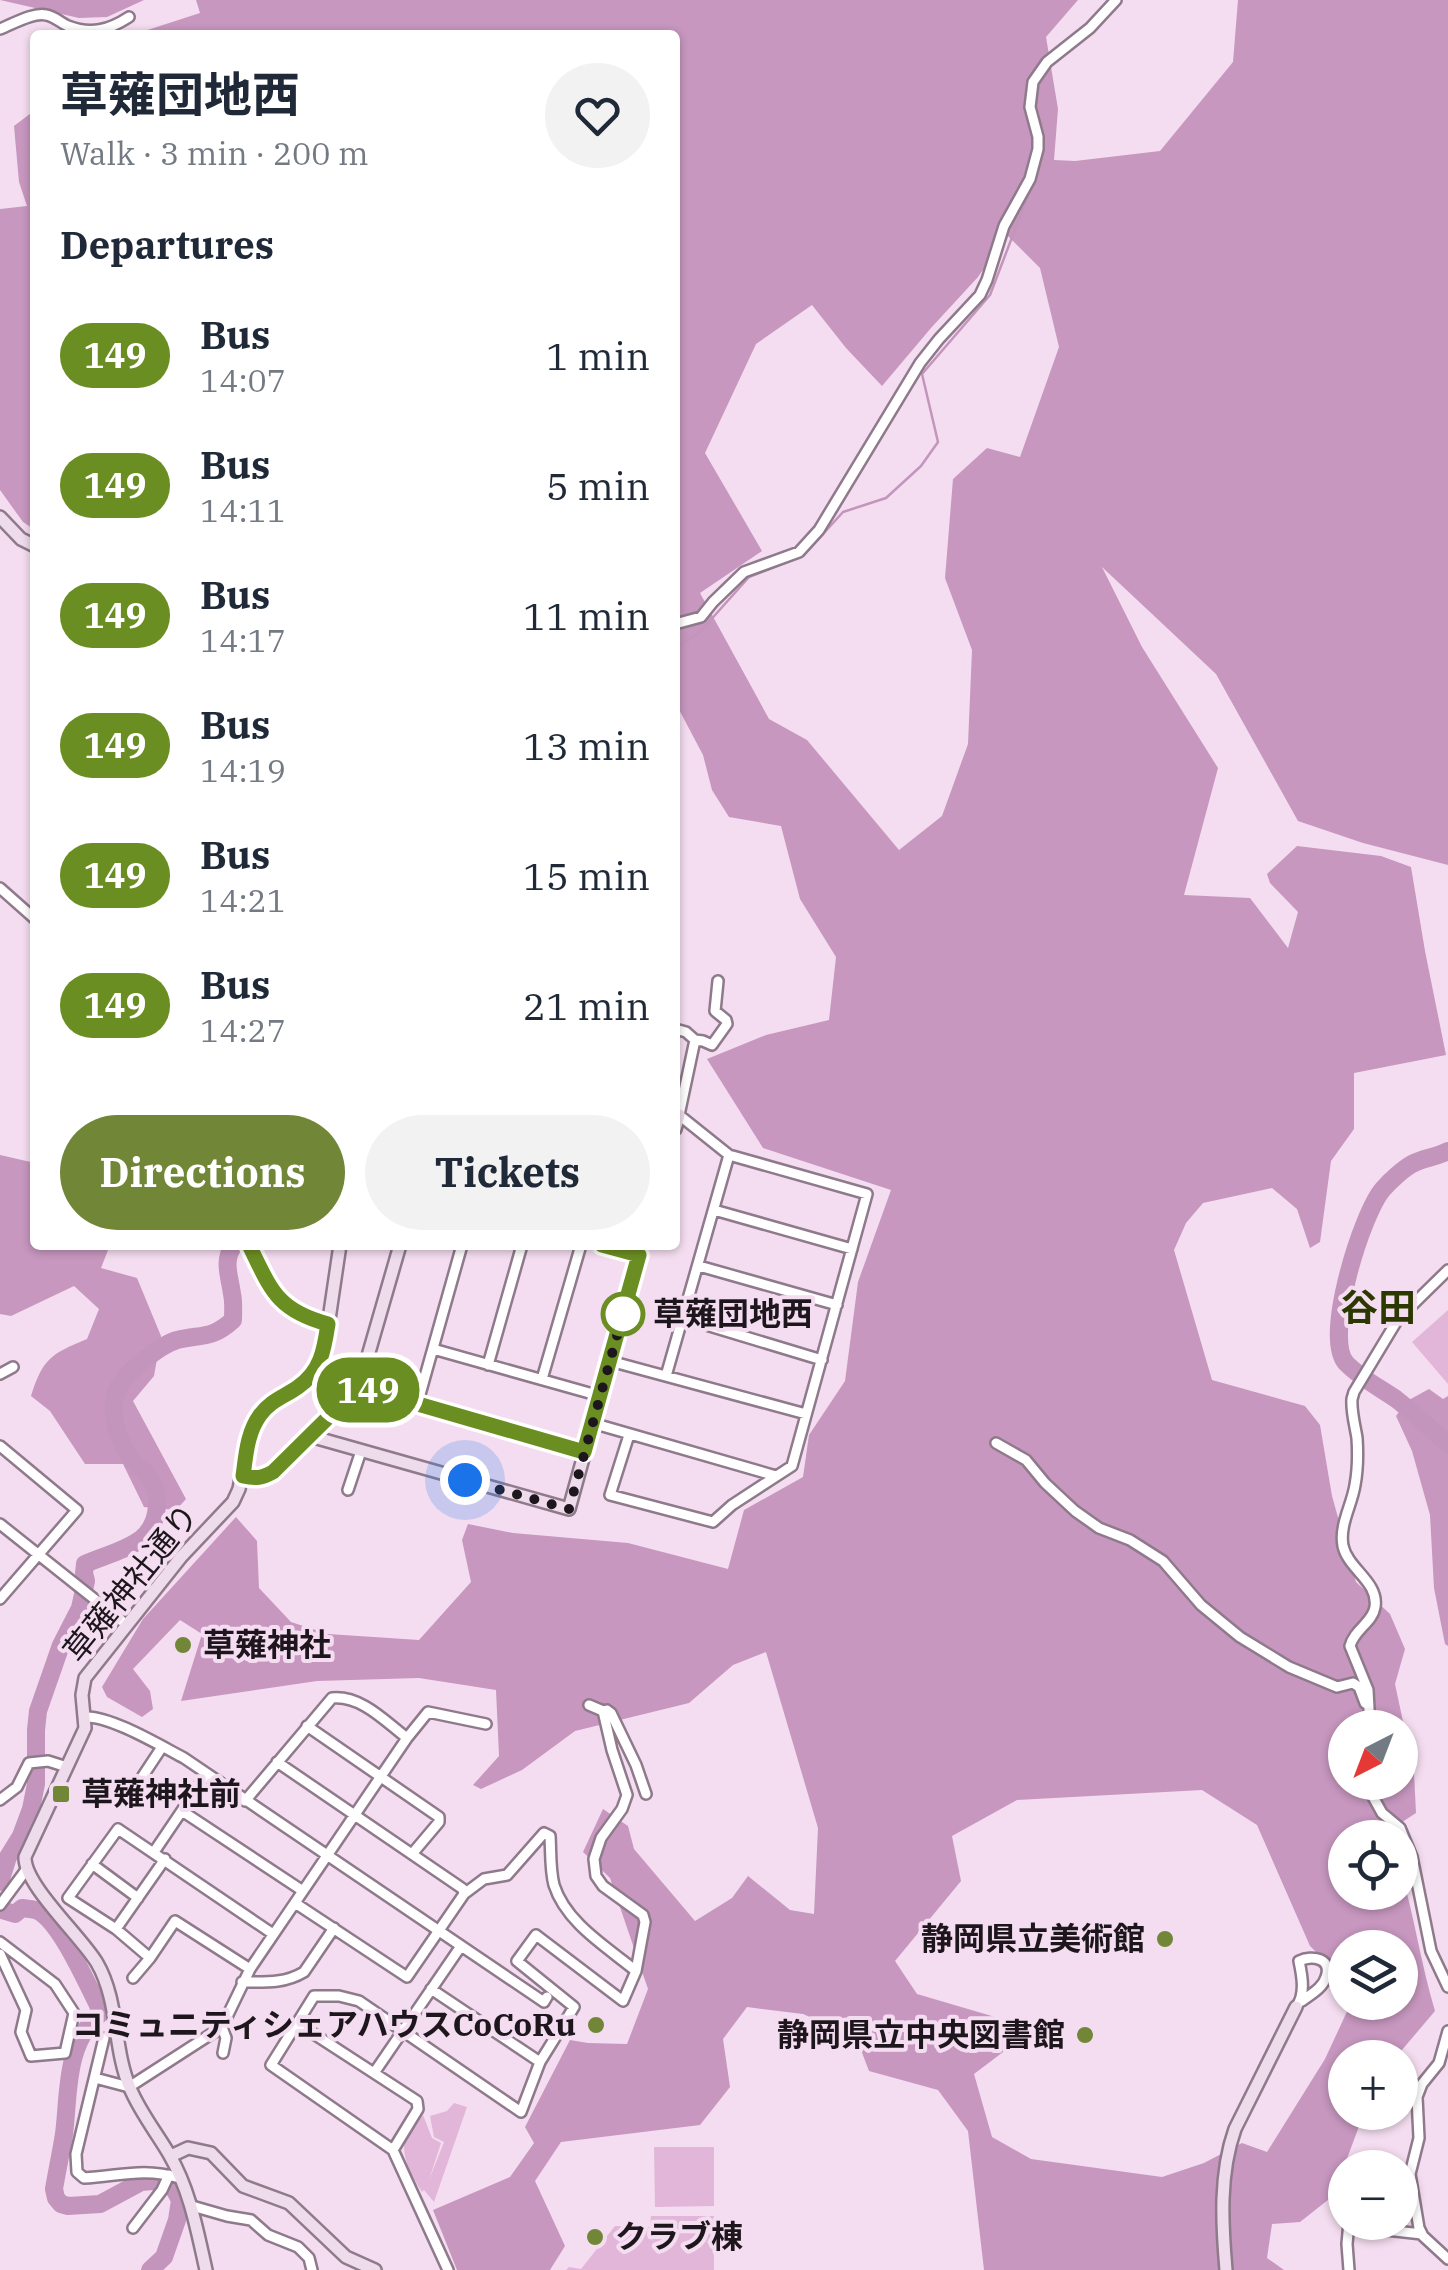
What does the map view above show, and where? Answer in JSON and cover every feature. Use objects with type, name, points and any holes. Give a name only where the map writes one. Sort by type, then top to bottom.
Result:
[{"type":"street","points":[[680,623],[701,617],[744,572],[799,552],[819,530],[920,363],[988,280],[1004,226],[1036,161],[1038,136],[1030,107],[1032,82],[1047,62],[1090,28],[1116,0]]},
{"type":"street","points":[[0,29],[41,14],[87,30]]},
{"type":"street","points":[[104,30],[129,18]]},
{"type":"street","points":[[0,517],[30,543]]},
{"type":"street","points":[[0,888],[30,915]]},
{"type":"street","points":[[680,1030],[712,1046],[720,1036],[726,1020],[714,1011],[718,981]]},
{"type":"street","points":[[680,1102],[695,1040]]},
{"type":"street","points":[[628,1434],[610,1494],[713,1522],[792,1466],[867,1194],[729,1155],[680,1116]]},
{"type":"street","points":[[666,1376],[729,1155]]},
{"type":"street","points":[[714,1210],[852,1249]]},
{"type":"street","points":[[251,1250],[273,1294],[283,1304],[328,1324]]},
{"type":"street","name":"草薙神社通り","points":[[26,1870],[30,1844],[85,1728],[85,1678],[181,1557],[232,1502],[258,1418],[273,1400],[299,1386],[316,1370],[324,1353],[339,1250]]},
{"type":"street","points":[[243,1476],[262,1478],[273,1472],[359,1387],[399,1250]]},
{"type":"street","points":[[417,1405],[461,1250]]},
{"type":"street","points":[[488,1365],[521,1250]]},
{"type":"street","points":[[542,1379],[580,1250]]},
{"type":"street","points":[[310,1436],[569,1509],[640,1250]]},
{"type":"street","points":[[699,1266],[837,1305]]},
{"type":"street","points":[[1370,1710],[1368,1690],[1350,1646],[1354,1634],[1372,1616],[1374,1594],[1349,1562],[1342,1543],[1356,1483],[1358,1455],[1351,1406],[1354,1392],[1398,1320],[1448,1270]]},
{"type":"street","points":[[683,1318],[822,1360]]},
{"type":"street","points":[[433,1349],[600,1396]]},
{"type":"street","points":[[610,1361],[806,1414]]},
{"type":"street","points":[[0,1374],[13,1367]]},
{"type":"street","points":[[359,1387],[584,1452]]},
{"type":"street","points":[[592,1423],[776,1476]]},
{"type":"street","points":[[996,1442],[1026,1460],[1074,1512],[1163,1560],[1201,1605],[1240,1637],[1289,1667],[1338,1688],[1354,1684],[1370,1706]]},
{"type":"street","points":[[0,1446],[76,1510],[0,1599]]},
{"type":"street","points":[[348,1490],[361,1451]]},
{"type":"street","points":[[0,1524],[127,1625]]},
{"type":"street","points":[[245,1800],[332,1698],[356,1701],[408,1738]]},
{"type":"street","points":[[589,1705],[611,1713],[646,1794]]},
{"type":"street","points":[[448,2270],[393,2150],[271,2065],[314,1996],[338,1996],[359,2002],[520,2112],[540,2062],[574,2007],[517,1961],[536,1935],[622,2001],[636,1971],[643,1915],[603,1886],[596,1876],[594,1859],[602,1838],[627,1795],[602,1711]]},
{"type":"street","points":[[95,2078],[130,2087],[222,2027],[242,1982],[428,1712],[486,1724]]},
{"type":"street","points":[[85,1718],[96,1716],[184,1758],[544,2002],[547,1998]]},
{"type":"street","points":[[307,1726],[439,1817],[412,1854]]},
{"type":"street","points":[[126,1800],[162,1747]]},
{"type":"street","points":[[0,1800],[17,1787],[29,1763],[48,1761],[67,1766]]},
{"type":"street","points":[[276,1762],[463,1889],[464,1894]]},
{"type":"street","points":[[154,1852],[206,1774]]},
{"type":"street","points":[[1375,1800],[1382,1813],[1400,1828],[1412,1856],[1431,1951],[1448,1986]]},
{"type":"street","points":[[182,1811],[303,1891]]},
{"type":"street","points":[[150,1958],[116,1929],[68,1898],[118,1829],[274,1934]]},
{"type":"street","points":[[295,1903],[407,1977],[464,1894],[484,1879],[507,1875],[544,1833],[550,1836],[553,1882],[562,1905],[582,1928],[636,1971]]},
{"type":"street","points":[[116,1929],[165,1859]]},
{"type":"street","points":[[92,1864],[138,1898]]},
{"type":"street","points":[[2,1902],[26,1870],[85,1944],[104,1977],[130,2087],[170,2156],[172,2177],[192,2206],[206,2270]]},
{"type":"street","points":[[133,1978],[176,1920],[250,1970]]},
{"type":"street","points":[[242,1982],[280,1982],[298,1976],[334,1928]]},
{"type":"street","points":[[0,1942],[55,1984],[74,2013],[64,2053],[31,2056],[21,2032],[26,2010],[0,1954]]},
{"type":"street","points":[[374,2073],[461,1946]]},
{"type":"street","points":[[1226,2270],[1224,2188],[1228,2149],[1299,2004],[1325,1981],[1325,1963],[1317,1957],[1299,1962],[1299,2004]]},
{"type":"street","points":[[431,1988],[540,2062]]},
{"type":"street","points":[[297,2023],[417,2101],[418,2109],[393,2150]]},
{"type":"street","points":[[222,2027],[226,2038],[224,2053]]},
{"type":"street","points":[[1448,2032],[1438,2064],[1416,2097],[1419,2138],[1410,2174],[1422,2234],[1448,2259]]},
{"type":"street","points":[[104,2038],[76,2154],[77,2172],[84,2178],[125,2171],[172,2177]]},
{"type":"street","points":[[170,2156],[188,2148],[211,2153],[242,2186],[288,2203],[346,2257],[374,2270]]},
{"type":"street","points":[[133,2228],[172,2177]]},
{"type":"street","points":[[192,2206],[250,2220],[268,2235],[298,2247],[309,2258],[312,2270]]},
{"type":"street","points":[[1418,2234],[1422,2234]]},
{"type":"street","points":[[1347,2240],[1349,2270]]},
{"type":"shaded area","points":[[0,0],[144,0],[107,17],[79,18]]},
{"type":"shaded area","points":[[196,0],[1078,0],[1046,37],[1058,109],[1054,160],[1075,161],[1160,151],[1233,62],[1238,0],[1448,0],[1448,865],[1298,821],[1216,674],[1102,567],[1142,647],[1218,768],[1184,895],[1250,898],[1288,948],[1298,912],[1270,883],[1267,874],[1297,846],[1381,856],[1411,867],[1446,1055],[1354,1073],[1354,1129],[1331,1161],[1320,1242],[1310,1248],[1297,1209],[1272,1188],[1203,1203],[1186,1223],[1174,1250],[1212,1380],[1305,1406],[1320,1425],[1332,1496],[1356,1582],[1390,1614],[1405,1649],[1395,1684],[1401,1710],[1328,1710],[1328,1800],[1415,1800],[1416,1813],[1405,1820],[1328,1820],[1328,1910],[1410,1910],[1415,1930],[1328,1930],[1328,1964],[1310,1946],[1257,1825],[1202,1790],[1017,1800],[952,1836],[961,1881],[895,1961],[917,1994],[1019,2024],[1015,2043],[974,2074],[992,2137],[1031,2159],[1162,2177],[1204,2163],[1242,2143],[1267,2152],[1328,2053],[1328,2130],[1358,2130],[1350,2150],[1328,2150],[1328,2200],[1300,2222],[1272,2224],[1267,2258],[1284,2270],[984,2270],[968,2131],[938,2090],[869,2071],[856,2037],[803,2014],[747,2007],[723,2039],[730,2087],[700,2125],[561,2142],[535,2181],[565,2246],[550,2270],[457,2270],[433,2210],[510,2177],[534,2143],[525,2127],[570,2040],[627,2044],[648,1989],[610,1878],[583,1852],[603,1809],[628,1826],[634,1849],[695,1921],[732,1898],[748,1876],[790,1910],[814,1914],[818,1828],[766,1652],[733,1665],[689,1703],[575,1731],[522,1770],[481,1789],[473,1785],[499,1756],[496,1690],[419,1678],[317,1681],[181,1701],[202,1634],[180,1620],[133,1669],[150,1691],[153,1709],[142,1717],[107,1697],[102,1687],[143,1619],[236,1517],[257,1541],[259,1588],[291,1622],[328,1634],[419,1640],[471,1582],[462,1540],[468,1524],[513,1533],[628,1543],[728,1569],[744,1510],[803,1477],[809,1435],[845,1381],[858,1282],[891,1190],[763,1148],[707,1059],[766,1035],[829,1020],[836,957],[800,899],[781,826],[729,817],[712,790],[703,755],[680,711],[680,30],[147,30],[200,13]],"holes":[[[1007,235],[1040,268],[1059,347],[1020,457],[987,448],[953,479],[945,578],[972,650],[968,744],[942,816],[899,850],[807,740],[769,719],[700,593],[762,551],[705,453],[756,344],[812,305],[882,386],[978,277]]]},
{"type":"shaded area","points":[[30,114],[30,527],[0,490],[0,209],[27,206],[19,182],[14,126]]},
{"type":"shaded area","points":[[0,1155],[30,1162],[30,1250],[108,1250],[101,1268],[137,1278],[161,1336],[154,1376],[133,1401],[186,1499],[176,1510],[144,1507],[123,1464],[85,1464],[50,1411],[31,1396],[44,1365],[87,1339],[99,1309],[74,1286],[11,1316],[0,1314]]},
{"type":"shaded area","points":[[1448,1310],[1448,1384],[1412,1342]]},
{"type":"shaded area","points":[[1429,1389],[1443,1399],[1448,1396],[1448,1646],[1434,1588],[1430,1515],[1412,1451],[1396,1416],[1407,1401]]},
{"type":"shaded area","points":[[1418,1941],[1435,2011],[1410,2040],[1334,2040],[1343,2020],[1418,2020]]},
{"type":"shaded area","points":[[454,2103],[467,2107],[434,2202],[422,2192],[412,2174],[404,2142],[423,2115],[432,2138],[441,2143],[429,2180],[444,2142],[434,2137],[430,2116],[447,2111]]},
{"type":"shaded area","points":[[654,2147],[714,2147],[714,2206],[655,2207]]},
{"type":"shaded area","points":[[651,2216],[714,2216],[714,2270],[566,2270],[581,2269],[615,2226],[650,2227]]},
{"type":"waterway","points":[[680,645],[699,633],[749,577],[803,556],[843,512],[886,498],[921,466],[938,442],[922,374],[990,295],[1032,185]]},
{"type":"waterway","points":[[1448,1151],[1408,1166],[1374,1202],[1348,1275],[1339,1328],[1340,1349],[1346,1363],[1448,1444]]},
{"type":"waterway","points":[[0,1882],[31,1809],[36,1784],[38,1711],[61,1645],[80,1608],[85,1564],[141,1539],[156,1513],[153,1483],[133,1461],[119,1436],[114,1416],[118,1388],[136,1367],[162,1347],[213,1333],[233,1320],[228,1263],[231,1250]]},
{"type":"waterway","points":[[0,1904],[2,1910],[15,1914],[22,1908],[36,1910],[47,1918],[73,1955],[99,2007],[98,2016],[79,2041],[70,2071],[56,2198],[68,2206],[100,2204],[141,2182],[172,2185],[180,2200],[177,2220],[164,2257],[150,2270]]},
{"type":"bus line","name":"149","points":[[251,1250],[273,1294],[283,1304],[328,1324],[324,1353],[316,1370],[299,1386],[273,1400],[258,1418],[247,1445],[243,1476],[254,1478],[273,1472],[359,1387],[584,1452],[639,1255],[620,1250]]},
{"type":"place","name":"草薙団地西","points":[[623,1314]]},
{"type":"place","name":"草薙神社","points":[[183,1645]]},
{"type":"place","name":"草薙神社前","points":[[61,1794]]},
{"type":"place","name":"静岡県立美術館","points":[[1165,1939]]},
{"type":"place","name":"コミュニティシェアハウスCoCoRu","points":[[596,2025]]},
{"type":"place","name":"静岡県立中央図書館","points":[[1085,2035]]},
{"type":"place","name":"クラブ棟","points":[[595,2237]]},
{"type":"district","name":"谷田","points":[[1378,1308]]},
{"type":"route","points":[[465,1480],[569,1509],[623,1314]]}]
